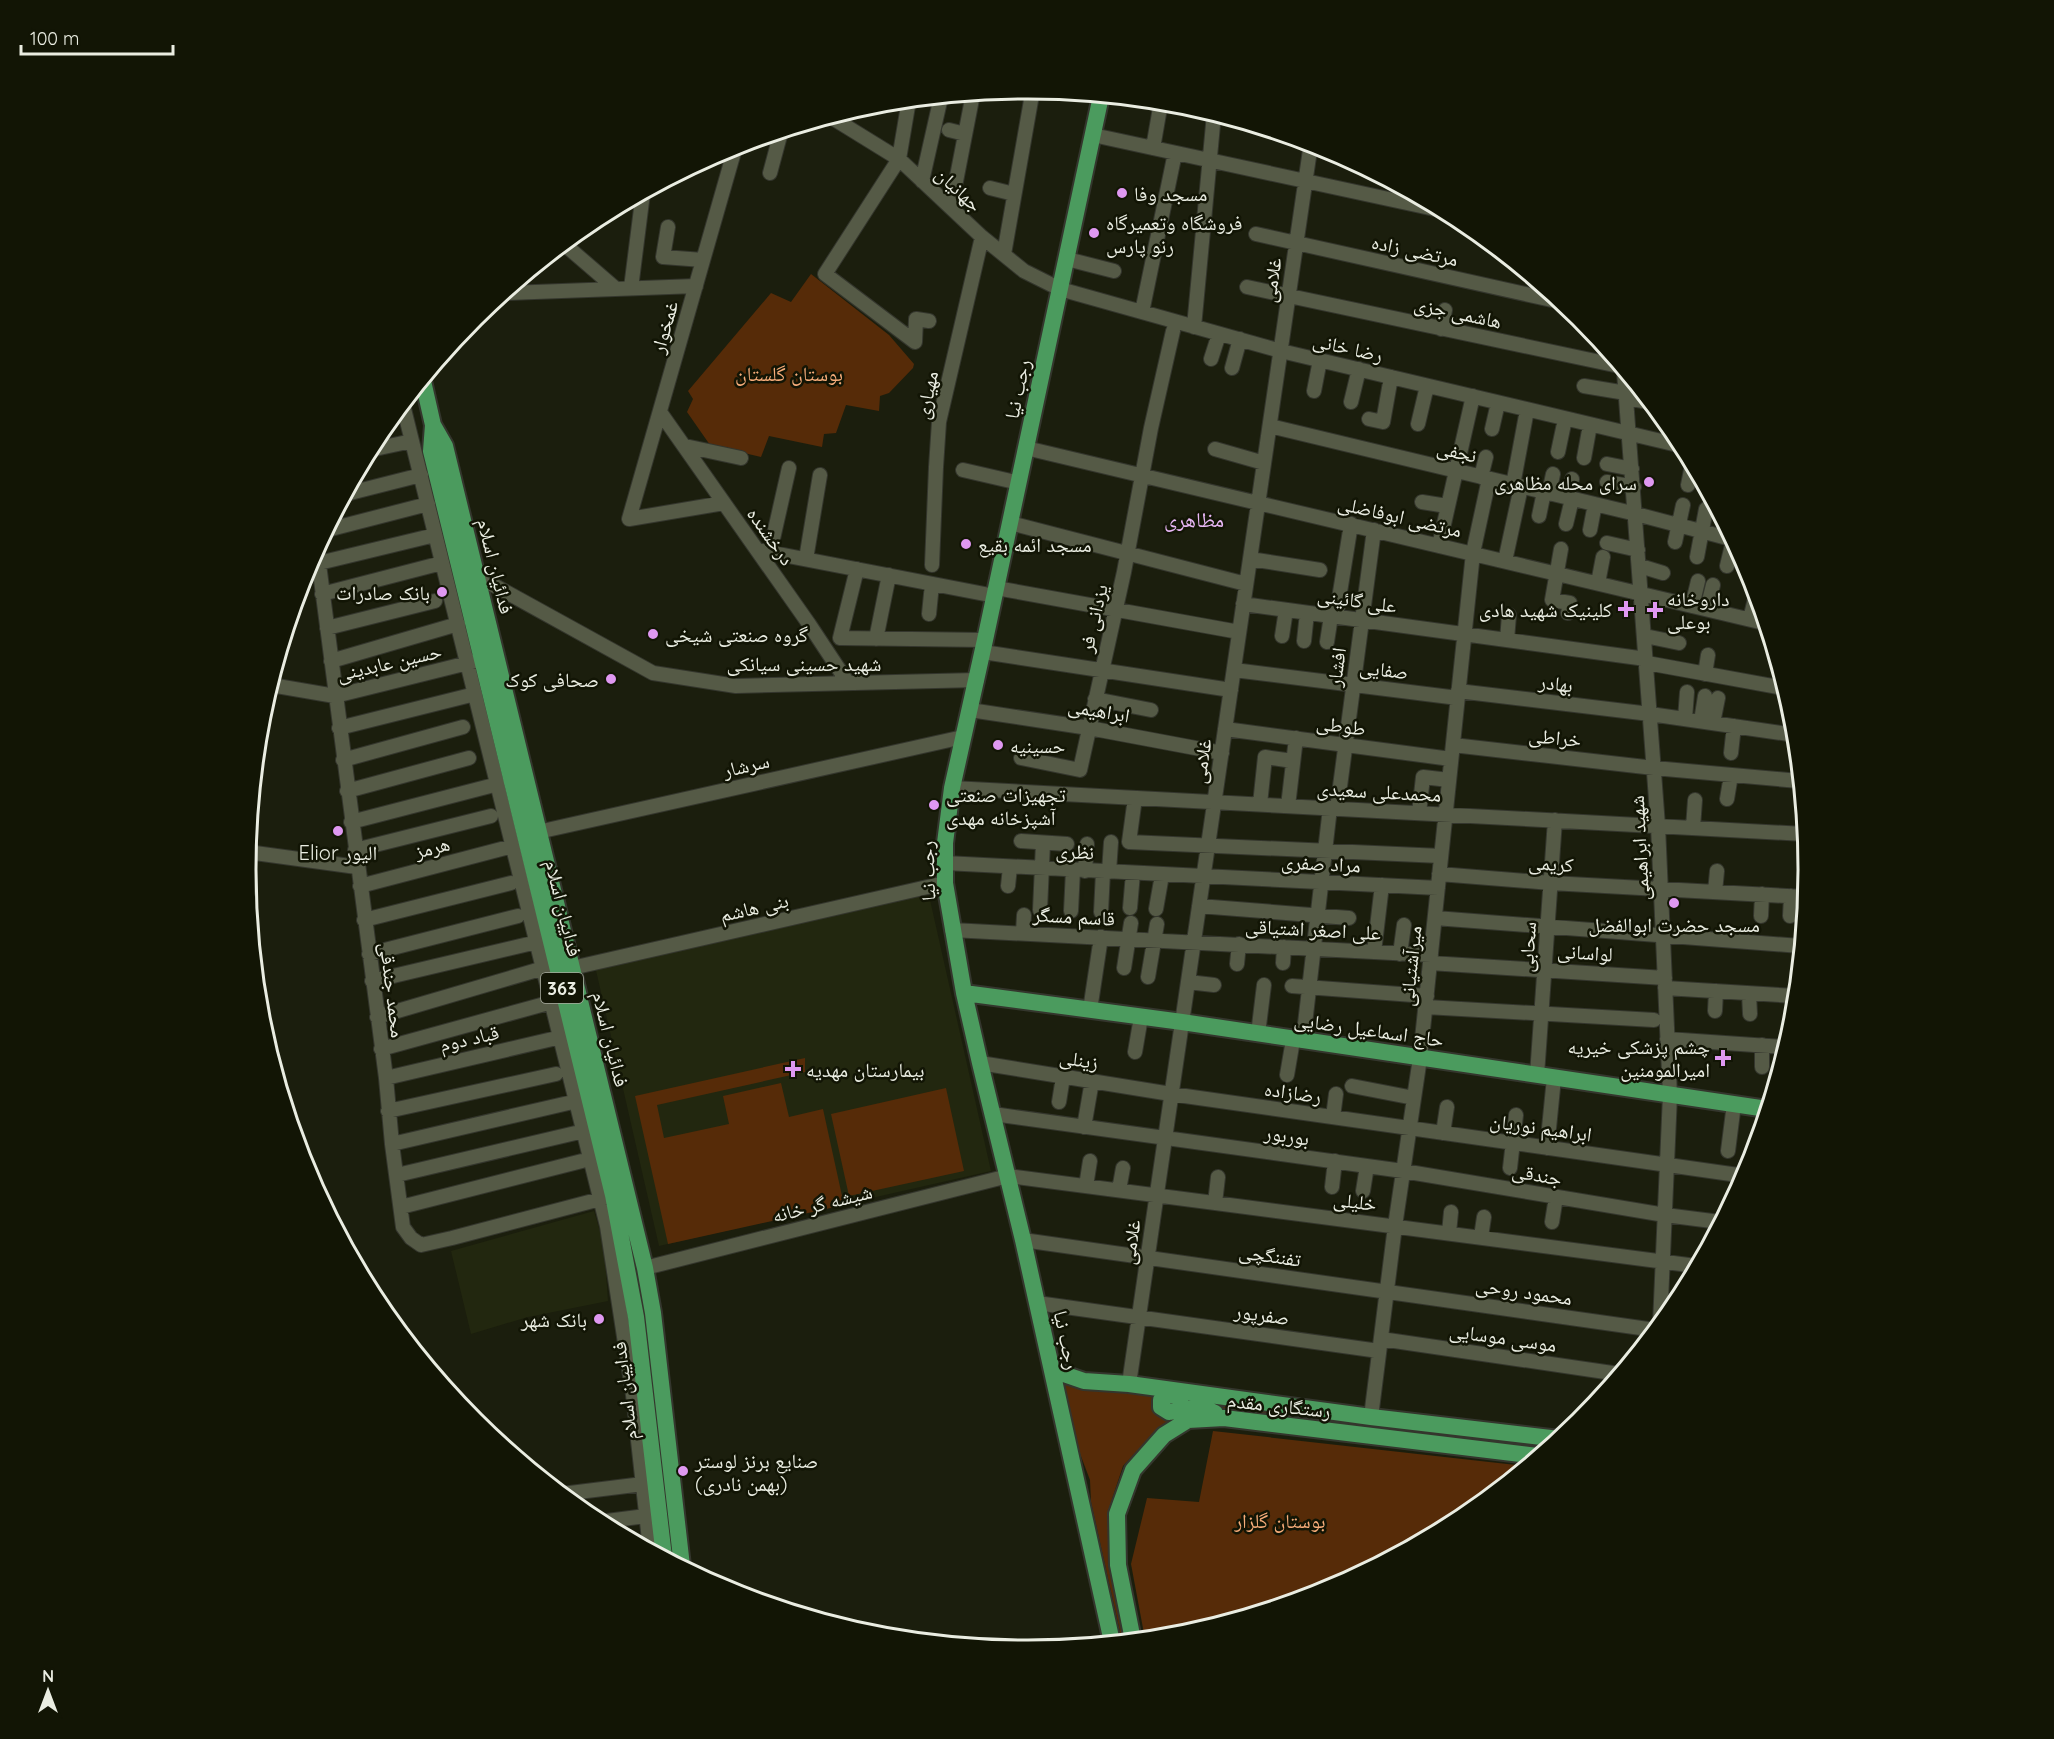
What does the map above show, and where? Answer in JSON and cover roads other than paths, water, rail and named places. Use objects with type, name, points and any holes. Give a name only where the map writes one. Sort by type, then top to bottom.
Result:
[{"type":"main road","name":"رجب نیا","points":[[1100,103],[952,788],[945,843],[945,883],[964,993],[1023,1240],[1110,1635]]},
{"type":"main road","name":"فداییان اسلام","points":[[425,389],[433,425],[431,451],[474,662],[607,1197],[629,1318],[663,1548]]},
{"type":"main road","name":"فدائیان اسلام","points":[[433,425],[445,446],[645,1268],[653,1313],[680,1558]]},
{"type":"main road","name":"حاج اسماعیل رضایی","points":[[964,993],[1182,1022],[1760,1108]]},
{"type":"main road","name":"رستگاری مقدم","points":[[1052,1370],[1084,1382],[1129,1384],[1371,1417],[1548,1437]]},
{"type":"main road","points":[[1213,1395],[1166,1395],[1160,1403],[1166,1411],[1192,1408],[1211,1411],[1224,1418]]},
{"type":"main road","name":"رستگاری مقدم","points":[[1131,1632],[1118,1565],[1117,1514],[1133,1470],[1164,1435],[1188,1420],[1224,1418],[1528,1455]]},
{"type":"street","points":[[1004,254],[1031,99]]},
{"type":"street","points":[[951,207],[971,102]]},
{"type":"street","points":[[922,181],[939,105]]},
{"type":"street","points":[[907,109],[899,159],[825,274],[915,342],[916,319],[929,321]]},
{"type":"street","points":[[1153,148],[1159,111]]},
{"type":"street","name":"جهانیان","points":[[843,122],[899,159],[982,237],[1024,271],[1060,290]]},
{"type":"street","points":[[1194,327],[1213,122]]},
{"type":"street","points":[[949,130],[965,134]]},
{"type":"street","points":[[1093,135],[1417,205]]},
{"type":"street","points":[[770,173],[779,140]]},
{"type":"street","points":[[1142,312],[1175,153]]},
{"type":"street","name":"غلامی","points":[[1129,1384],[1310,153]]},
{"type":"street","name":"غمخوار","points":[[724,503],[629,519],[733,158]]},
{"type":"street","points":[[990,188],[1014,194]]},
{"type":"street","points":[[631,288],[643,202]]},
{"type":"street","points":[[668,227],[663,257],[703,260]]},
{"type":"street","name":"مرتضی زاده","points":[[1256,234],[1544,298]]},
{"type":"street","name":"مهیاری","points":[[932,565],[939,422],[982,237]]},
{"type":"street","points":[[570,249],[615,288]]},
{"type":"street","points":[[1066,259],[1114,271]]},
{"type":"street","points":[[516,292],[696,286]]},
{"type":"street","name":"هاشمی جزی","points":[[1246,287],[1608,364]]},
{"type":"street","name":"رضا خانی","points":[[1060,290],[1281,351],[1629,434],[1666,439]]},
{"type":"street","points":[[1441,329],[1445,310]]},
{"type":"street","name":"یزدانی فر","points":[[1021,758],[1080,770],[1128,553],[1173,331]]},
{"type":"street","points":[[1211,359],[1219,334]]},
{"type":"street","points":[[1232,368],[1240,339]]},
{"type":"street","points":[[1314,391],[1320,360]]},
{"type":"street","points":[[1351,402],[1359,369]]},
{"type":"street","points":[[1369,419],[1389,423],[1390,377]]},
{"type":"street","name":"شهید ابراهیمی","points":[[1625,384],[1658,826],[1670,1095],[1661,1308]]},
{"type":"street","points":[[1418,424],[1426,386]]},
{"type":"street","points":[[1584,386],[1637,399]]},
{"type":"street","points":[[1439,546],[1473,396]]},
{"type":"street","points":[[1492,429],[1497,403]]},
{"type":"street","points":[[1505,561],[1527,410]]},
{"type":"street","name":"درخشنده","points":[[660,412],[724,503],[764,551],[848,683]]},
{"type":"street","points":[[405,415],[458,624],[474,662],[475,694],[584,1131],[607,1197]]},
{"type":"street","points":[[1558,452],[1565,419]]},
{"type":"street","points":[[1584,458],[1590,425]]},
{"type":"street","name":"نجفی","points":[[1270,426],[1517,486],[1546,486],[1570,498],[1721,535]]},
{"type":"street","points":[[382,447],[412,441]]},
{"type":"street","points":[[684,446],[741,458]]},
{"type":"street","name":"مرتضی ابوفاضلی","points":[[1026,448],[1757,621]]},
{"type":"street","points":[[1215,449],[1264,463]]},
{"type":"street","name":"میرآشتیانی","points":[[1371,1417],[1395,1226],[1420,1058],[1464,634],[1486,457]]},
{"type":"street","points":[[1608,464],[1632,469]]},
{"type":"street","points":[[789,468],[764,551],[932,584],[1116,608],[1239,633]]},
{"type":"street","points":[[963,470],[1019,483]]},
{"type":"street","points":[[356,491],[421,475]]},
{"type":"street","points":[[806,559],[820,475]]},
{"type":"street","points":[[1688,485],[1690,477]]},
{"type":"street","points":[[1566,525],[1572,479]]},
{"type":"street","points":[[1607,482],[1634,487]]},
{"type":"street","points":[[1539,516],[1546,486]]},
{"type":"street","points":[[1422,502],[1447,507]]},
{"type":"street","points":[[337,527],[428,504]]},
{"type":"street","points":[[1590,530],[1595,504]]},
{"type":"street","points":[[1675,542],[1683,505]]},
{"type":"street","points":[[1697,557],[1707,509]]},
{"type":"street","points":[[1010,523],[1246,584]]},
{"type":"street","points":[[1327,642],[1351,525]]},
{"type":"street","name":"افشار","points":[[1287,1076],[1311,987],[1326,851],[1345,745],[1374,530]]},
{"type":"street","points":[[324,555],[435,535]]},
{"type":"street","points":[[1561,549],[1552,600],[1570,603],[1569,613]]},
{"type":"street","points":[[1598,583],[1605,550],[1638,550]]},
{"type":"street","points":[[1727,566],[1728,552]]},
{"type":"street","points":[[1250,560],[1320,570]]},
{"type":"street","points":[[322,594],[442,563]]},
{"type":"street","name":"محمد جندقی","points":[[319,566],[386,1078],[403,1227],[411,1238],[422,1245],[607,1197]]},
{"type":"street","points":[[1640,566],[1663,573]]},
{"type":"street","points":[[857,569],[840,638],[876,639],[893,632],[984,646],[1101,671],[1231,690]]},
{"type":"street","points":[[876,639],[889,575]]},
{"type":"street","name":"شهید حسینی سیانکی","points":[[477,576],[653,673],[736,686],[976,680]]},
{"type":"street","points":[[1692,606],[1698,581]]},
{"type":"street","points":[[929,614],[932,584]]},
{"type":"street","points":[[1707,609],[1713,585]]},
{"type":"street","points":[[327,628],[435,601]]},
{"type":"street","name":"علی گائینی","points":[[1244,604],[1646,661],[1775,686]]},
{"type":"street","points":[[1282,636],[1286,610]]},
{"type":"street","points":[[1304,640],[1308,613]]},
{"type":"street","points":[[1507,640],[1509,615]]},
{"type":"street","points":[[331,661],[458,624]]},
{"type":"street","points":[[1645,636],[1679,643]]},
{"type":"street","points":[[1705,674],[1708,655]]},
{"type":"street","name":"حسین عابدینی","points":[[279,686],[335,696],[474,662]]},
{"type":"street","name":"صفایی","points":[[1234,670],[1353,685],[1458,694]]},
{"type":"street","points":[[1685,719],[1687,692]]},
{"type":"street","points":[[339,728],[475,694]]},
{"type":"street","name":"بهادر","points":[[1458,694],[1650,714],[1785,734]]},
{"type":"street","points":[[1707,722],[1711,697]]},
{"type":"street","points":[[1095,699],[1151,710]]},
{"type":"street","name":"ابراهیمی","points":[[970,710],[1089,728],[1221,753]]},
{"type":"street","points":[[1731,753],[1734,726]]},
{"type":"street","points":[[343,759],[463,727]]},
{"type":"street","name":"طوطی","points":[[1225,729],[1345,745],[1452,752]]},
{"type":"street","name":"سرشار","points":[[538,831],[963,737]]},
{"type":"street","points":[[1288,806],[1296,738]]},
{"type":"street","name":"خراطی","points":[[1452,752],[1792,780]]},
{"type":"street","points":[[1260,804],[1265,757],[1293,761]]},
{"type":"street","points":[[347,791],[469,758]]},
{"type":"street","points":[[1726,799],[1731,775]]},
{"type":"street","points":[[1419,813],[1423,777],[1449,780]]},
{"type":"street","points":[[351,822],[498,784]]},
{"type":"street","name":"محمدعلی سعیدی","points":[[952,788],[1797,834]]},
{"type":"street","points":[[1135,798],[1129,842],[1441,856]]},
{"type":"street","points":[[1694,828],[1695,800]]},
{"type":"street","points":[[355,850],[491,816]]},
{"type":"street","name":"سحابی","points":[[1537,1075],[1555,820]]},
{"type":"street","points":[[1022,841],[1066,844]]},
{"type":"street","points":[[1101,912],[1111,842]]},
{"type":"street","points":[[1040,910],[1043,843]]},
{"type":"street","points":[[1071,911],[1087,844]]},
{"type":"street","name":"هرمز","points":[[360,886],[513,846]]},
{"type":"street","points":[[257,853],[357,867]]},
{"type":"street","name":"نظری","points":[[945,864],[1203,877]]},
{"type":"street","points":[[1008,885],[1010,867]]},
{"type":"street","points":[[1715,892],[1717,871]]},
{"type":"street","points":[[1130,908],[1133,873]]},
{"type":"street","points":[[1149,976],[1162,875]]},
{"type":"street","name":"مراد صفری","points":[[1203,877],[1382,885],[1439,881]]},
{"type":"street","name":"کریمی","points":[[1439,881],[1551,883],[1797,896]]},
{"type":"street","points":[[364,920],[511,883]]},
{"type":"street","name":"بنی هاشم","points":[[572,968],[945,883]]},
{"type":"street","points":[[1374,952],[1382,885]]},
{"type":"street","points":[[1761,916],[1762,894]]},
{"type":"street","points":[[1790,916],[1791,896]]},
{"type":"street","points":[[1199,906],[1349,918]]},
{"type":"street","points":[[1023,933],[1024,915]]},
{"type":"street","points":[[369,954],[518,916]]},
{"type":"street","points":[[1435,918],[1793,946]]},
{"type":"street","points":[[1124,968],[1131,923]]},
{"type":"street","points":[[1400,954],[1404,925]]},
{"type":"street","name":"قاسم مسگر","points":[[952,930],[1023,933],[1041,940],[1101,937],[1194,941]]},
{"type":"street","points":[[1090,1010],[1101,937]]},
{"type":"street","name":"علی اصغر اشتیاقی","points":[[1194,941],[1374,952],[1431,959]]},
{"type":"street","points":[[372,981],[537,942]]},
{"type":"street","points":[[1237,964],[1239,944]]},
{"type":"street","points":[[1252,960],[1253,945]]},
{"type":"street","points":[[1283,963],[1284,947]]},
{"type":"street","name":"لواسانی","points":[[1431,959],[1545,969],[1716,991],[1787,995]]},
{"type":"street","points":[[377,1017],[543,968]]},
{"type":"street","points":[[1188,982],[1214,985]]},
{"type":"street","points":[[1258,1034],[1264,985]]},
{"type":"street","points":[[1292,986],[1542,1013],[1654,1020]]},
{"type":"street","points":[[1715,1011],[1716,991]]},
{"type":"street","points":[[1749,993],[1750,1014]]},
{"type":"street","points":[[381,1049],[552,1002]]},
{"type":"street","points":[[1135,1052],[1141,1017]]},
{"type":"street","name":"قباد دوم","points":[[386,1078],[561,1037]]},
{"type":"street","points":[[1667,1039],[1777,1046]]},
{"type":"street","points":[[1762,1045],[1762,1067]]},
{"type":"street","name":"زینلی","points":[[980,1063],[1171,1094]]},
{"type":"street","points":[[388,1111],[556,1074]]},
{"type":"street","points":[[1059,1101],[1063,1077]]},
{"type":"street","points":[[1547,1148],[1554,1078]]},
{"type":"street","points":[[1084,1127],[1092,1081]]},
{"type":"street","points":[[1352,1086],[1414,1098]]},
{"type":"street","name":"رضازاده","points":[[1171,1094],[1410,1128]]},
{"type":"street","points":[[1333,1117],[1336,1094]]},
{"type":"street","points":[[392,1144],[577,1101]]},
{"type":"street","points":[[1728,1151],[1734,1104]]},
{"type":"street","points":[[1443,1133],[1447,1107]]},
{"type":"street","name":"بوربور","points":[[993,1114],[1403,1171]]},
{"type":"street","points":[[1510,1168],[1516,1115]]},
{"type":"street","name":"ابراهیم نوریان","points":[[1410,1128],[1734,1174]]},
{"type":"street","points":[[397,1175],[584,1131]]},
{"type":"street","points":[[401,1207],[582,1161]]},
{"type":"street","points":[[1086,1186],[1090,1161]]},
{"type":"street","points":[[1332,1187],[1335,1161]]},
{"type":"street","points":[[1363,1191],[1366,1166]]},
{"type":"street","points":[[1119,1190],[1123,1168]]},
{"type":"street","name":"جندقی","points":[[1403,1171],[1712,1221]]},
{"type":"street","name":"شیشه گر خانه","points":[[645,1268],[1008,1176]]},
{"type":"street","name":"خلیلی","points":[[1008,1176],[1688,1265]]},
{"type":"street","points":[[1215,1203],[1218,1177]]},
{"type":"street","points":[[1552,1222],[1556,1197]]},
{"type":"street","points":[[1449,1233],[1451,1212]]},
{"type":"street","points":[[1481,1238],[1484,1217]]},
{"type":"street","name":"تفننگچی","points":[[1023,1240],[1147,1259],[1387,1290]]},
{"type":"street","name":"محمود روحی","points":[[1387,1290],[1646,1329]]},
{"type":"street","name":"صفرپور","points":[[1037,1303],[1380,1345]]},
{"type":"street","points":[[629,1318],[633,1395],[648,1540]]},
{"type":"street","name":"موسی موسایی","points":[[1380,1345],[1610,1373]]},
{"type":"street","points":[[574,1492],[642,1484]]},
{"type":"street","points":[[615,1520],[646,1516]]},
{"type":"place","name":"مسجد وفا","points":[[1122,193]]},
{"type":"place","name":"فروشگاه وتعمیرگاه رنو پارس","points":[[1094,233]]},
{"type":"place","name":"سرای محله مظاهری","points":[[1649,482]]},
{"type":"place","name":"مسجد ائمه بقیع","points":[[966,544]]},
{"type":"place","name":"بانک صادرات","points":[[442,592]]},
{"type":"place","name":"کلینیک شهید هادی","points":[[1626,609]]},
{"type":"place","name":"داروخانه بوعلی","points":[[1655,610]]},
{"type":"place","name":"گروه صنعتی شیخی","points":[[653,634]]},
{"type":"place","name":"صحافی کوک","points":[[611,679]]},
{"type":"place","name":"حسینیه","points":[[998,745]]},
{"type":"place","name":"تجهیزات صنعتی آشپزخانه مهدی","points":[[934,805]]},
{"type":"place","name":"Elior الیور","points":[[338,831]]},
{"type":"place","name":"مسجد حضرت ابوالفضل","points":[[1674,903]]},
{"type":"place","name":"چشم پزشکی خیریه امیرالمومنین","points":[[1723,1058]]},
{"type":"place","name":"بیمارستان مهدیه","points":[[793,1069]]},
{"type":"place","name":"بانک شهر","points":[[599,1319]]},
{"type":"place","name":"صنایع برنز لوستر (بهمن نادری)","points":[[683,1471]]},
{"type":"district","name":"مظاهری","points":[[1194,519]]},
{"type":"park label","name":"بوستان گلستان","points":[[789,373]]},
{"type":"park label","name":"بوستان گلزار","points":[[1280,1520]]}]
